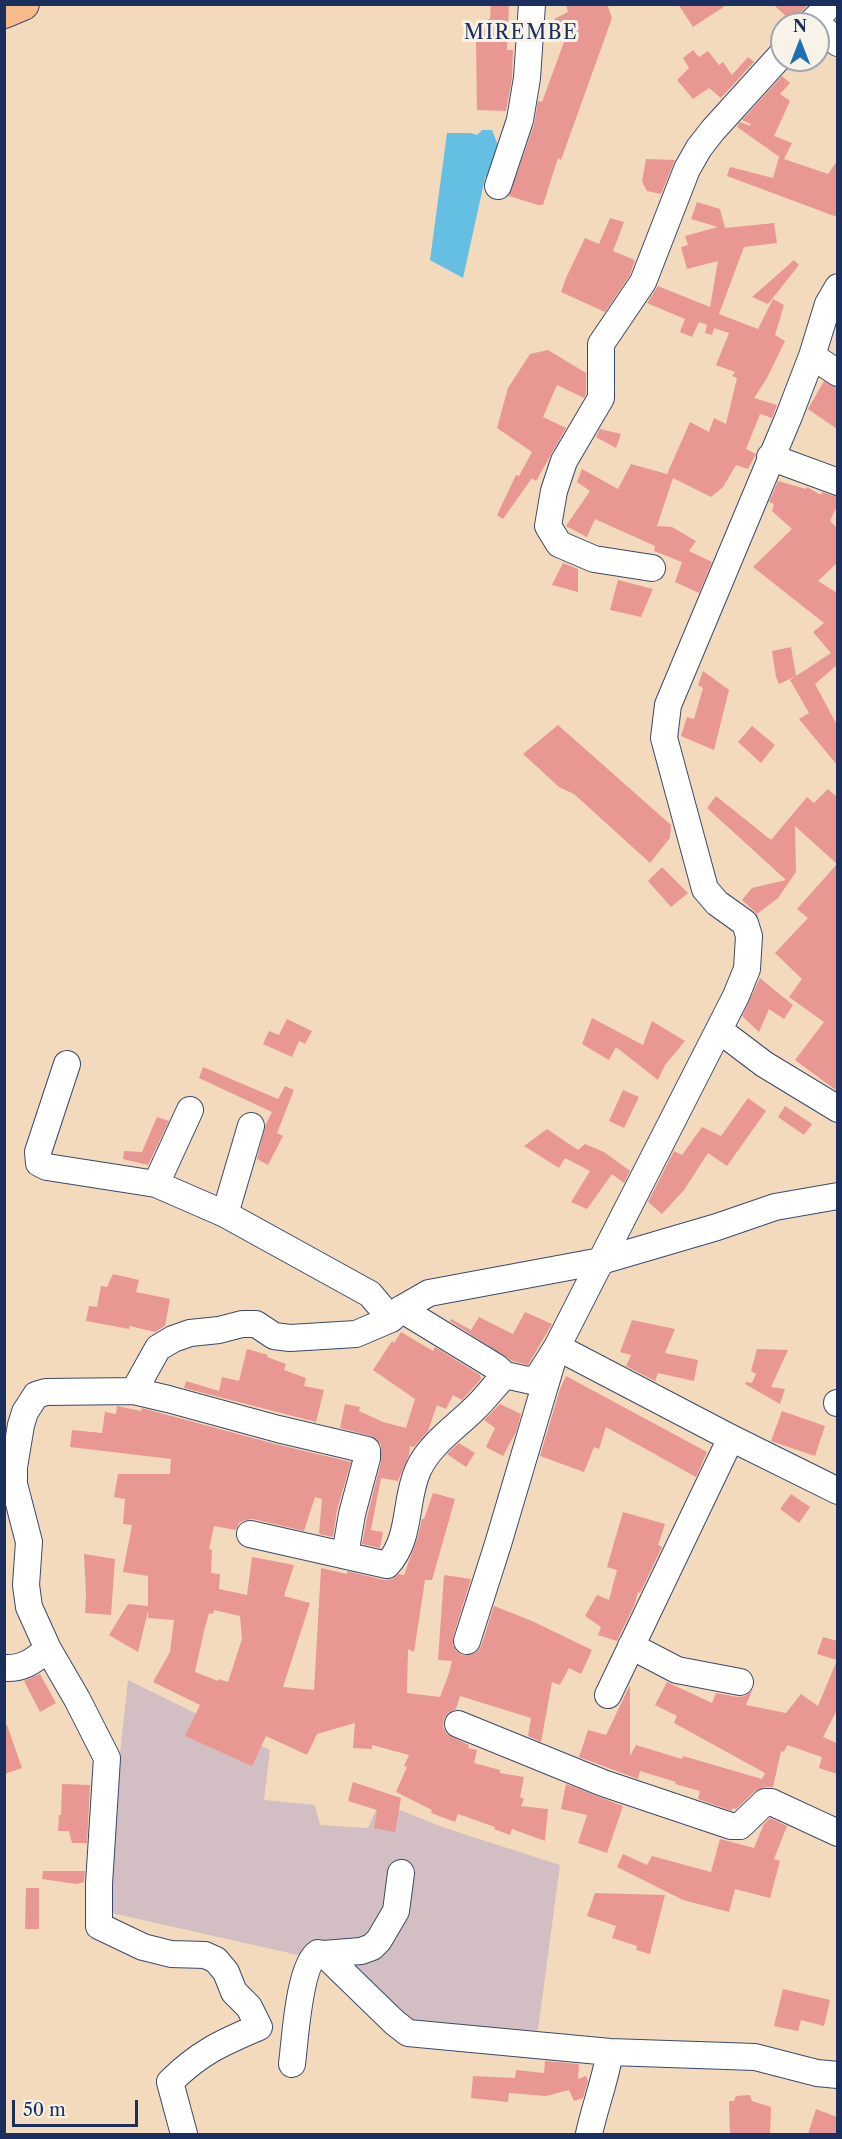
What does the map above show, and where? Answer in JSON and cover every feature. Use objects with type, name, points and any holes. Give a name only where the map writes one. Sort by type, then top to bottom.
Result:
[{"type":"main road","points":[[4,12],[23,4]]},
{"type":"street","points":[[498,186],[520,120],[527,78],[532,4]]},
{"type":"street","points":[[652,568],[594,559],[559,544],[548,526],[554,491],[564,461],[601,398],[602,344],[643,282],[687,169],[713,130],[770,67]]},
{"type":"street","points":[[67,1064],[38,1152],[39,1163],[47,1167],[156,1184],[225,1214],[370,1294],[396,1314],[496,1367],[505,1375],[532,1381],[540,1374],[557,1347],[601,1261],[736,996],[747,969],[749,936],[745,923],[717,903],[705,889],[664,738],[668,705],[789,416],[812,356],[825,311],[837,287]]},
{"type":"street","points":[[812,356],[837,374]]},
{"type":"street","points":[[770,457],[837,482]]},
{"type":"street","points":[[719,1030],[764,1064],[837,1109]]},
{"type":"street","points":[[156,1184],[190,1110]]},
{"type":"street","points":[[225,1214],[251,1126]]},
{"type":"street","points":[[134,1392],[158,1348],[190,1333],[219,1330],[242,1324],[256,1324],[274,1336],[290,1338],[356,1334],[396,1314],[429,1293],[601,1261],[717,1227],[775,1207],[837,1196]]},
{"type":"street","points":[[557,1347],[837,1491]]},
{"type":"street","points":[[467,1641],[557,1347]]},
{"type":"street","points":[[250,1534],[387,1565],[395,1557],[404,1535],[413,1484],[427,1454],[476,1407],[505,1375]]},
{"type":"street","points":[[184,2134],[170,2082],[189,2062],[222,2042],[259,2028],[249,2007],[234,1992],[226,1972],[216,1960],[205,1955],[171,1954],[143,1947],[99,1926],[106,1758],[77,1699],[48,1649],[29,1607],[26,1585],[29,1542],[14,1484],[17,1449],[25,1412],[36,1395],[46,1392],[134,1392],[366,1450],[367,1458],[352,1514],[345,1556]]},
{"type":"street","points":[[608,1695],[731,1438]]},
{"type":"street","points":[[631,1646],[677,1670],[740,1682]]},
{"type":"street","points":[[4,1668],[28,1665],[48,1649]]},
{"type":"street","points":[[458,1724],[603,1783],[731,1826],[740,1826],[765,1802],[771,1802],[837,1833]]},
{"type":"street","points":[[292,2064],[303,1977],[314,1956],[318,1953],[361,1951],[372,1947],[379,1940],[396,1911],[401,1873]]},
{"type":"street","points":[[324,1954],[408,2033],[610,2052],[755,2057],[818,2073],[837,2075]]},
{"type":"street","points":[[589,2134],[594,2110],[605,2083],[610,2052]]},
{"type":"shaded area","points":[[128,1680],[270,1750],[264,1800],[315,1805],[320,1825],[368,1828],[380,1802],[445,1828],[560,1865],[538,2030],[522,2034],[410,2027],[344,1962],[298,1955],[103,1911]]},
{"type":"water","points":[[482,130],[492,130],[502,156],[485,178],[463,278],[430,260],[447,133],[477,135]]},
{"type":"building","points":[[491,4],[509,4],[507,50],[513,50],[512,79],[506,111],[477,110],[476,39],[481,39],[481,28],[489,27]]},
{"type":"building","points":[[566,4],[607,4],[612,18],[561,160],[558,158],[543,205],[538,205],[509,196],[534,125],[538,101],[542,102],[564,42],[554,19],[568,12]]},
{"type":"building","points":[[678,4],[728,4],[693,27]]},
{"type":"building","points":[[773,4],[809,4],[801,12],[781,12]]},
{"type":"building","points":[[693,50],[699,57],[708,51],[719,65],[723,62],[732,75],[748,57],[754,62],[721,98],[709,88],[693,99],[677,80],[689,68],[683,58]]},
{"type":"building","points":[[782,76],[790,83],[780,94],[790,101],[774,136],[792,143],[784,159],[828,174],[837,161],[837,217],[727,176],[730,167],[773,178],[779,157],[781,158],[737,127],[740,122],[750,126],[751,124],[742,120]]},
{"type":"building","points":[[646,159],[675,160],[661,194],[647,191],[642,182]]},
{"type":"building","points":[[697,202],[720,209],[725,228],[774,223],[777,243],[744,247],[719,314],[758,329],[773,299],[784,305],[775,335],[785,341],[767,378],[754,398],[777,405],[772,418],[760,414],[746,449],[756,454],[748,469],[736,465],[723,487],[711,497],[673,478],[657,526],[672,527],[696,541],[689,551],[712,562],[699,593],[675,582],[682,562],[654,551],[655,546],[595,519],[587,537],[566,526],[590,491],[577,482],[582,469],[618,489],[631,464],[667,474],[690,422],[709,432],[714,418],[726,424],[737,378],[732,376],[735,372],[716,365],[729,333],[714,328],[712,335],[705,333],[707,325],[699,322],[692,337],[680,332],[685,319],[647,303],[658,286],[710,307],[718,261],[687,269],[681,247],[688,245],[685,236],[718,227],[691,219]]},
{"type":"building","points":[[610,218],[624,222],[613,251],[635,260],[630,275],[605,312],[561,292],[585,238],[599,244]]},
{"type":"building","points":[[794,260],[799,265],[768,304],[752,297]]},
{"type":"building","points":[[548,350],[586,373],[586,394],[584,398],[557,385],[543,417],[566,428],[536,481],[532,478],[503,519],[497,515],[516,475],[519,476],[532,452],[497,428],[508,388],[530,354]]},
{"type":"building","points":[[824,381],[837,388],[837,429],[808,409]]},
{"type":"building","points":[[600,429],[621,434],[616,448],[596,437]]},
{"type":"building","points":[[778,481],[806,489],[807,487],[821,495],[822,492],[837,497],[837,506],[830,521],[837,528],[837,563],[818,581],[837,593],[837,665],[815,684],[837,725],[837,765],[799,719],[809,713],[790,680],[831,653],[813,632],[824,623],[753,567],[792,529],[772,511],[774,504],[769,502]]},
{"type":"building","points":[[563,563],[578,569],[578,592],[552,585]]},
{"type":"building","points":[[618,580],[653,589],[641,617],[610,610]]},
{"type":"building","points":[[791,647],[796,676],[779,684],[772,651]]},
{"type":"building","points":[[703,671],[729,690],[714,750],[681,736],[687,717],[694,719],[703,688],[698,685]]},
{"type":"building","points":[[558,725],[671,825],[670,838],[650,863],[574,794],[559,787],[523,754]]},
{"type":"building","points":[[752,726],[775,745],[761,763],[738,742]]},
{"type":"building","points":[[828,789],[837,797],[837,864],[795,826],[796,872],[778,898],[757,914],[742,900],[752,888],[786,880],[707,808],[716,796],[771,840],[807,797],[814,803]]},
{"type":"building","points":[[837,864],[837,1091],[795,1060],[824,1022],[789,997],[802,979],[775,953],[808,918],[797,909]]},
{"type":"building","points":[[662,867],[688,893],[671,907],[648,881]]},
{"type":"building","points":[[760,978],[793,1005],[784,1019],[769,1009],[759,1032],[742,1016]]},
{"type":"building","points":[[592,1018],[643,1045],[652,1021],[685,1041],[665,1065],[658,1080],[616,1047],[609,1060],[582,1044]]},
{"type":"building","points":[[287,1019],[312,1031],[305,1044],[299,1041],[292,1057],[263,1044],[269,1031],[279,1035]]},
{"type":"building","points":[[203,1067],[278,1099],[285,1086],[294,1090],[277,1133],[283,1136],[268,1165],[257,1159],[266,1124],[272,1112],[199,1078]]},
{"type":"building","points":[[623,1090],[639,1097],[624,1128],[609,1121]]},
{"type":"building","points":[[748,1098],[766,1111],[727,1166],[708,1153],[684,1190],[662,1214],[648,1202],[674,1151],[682,1155],[702,1127],[721,1136]]},
{"type":"building","points":[[785,1106],[812,1124],[804,1135],[778,1117]]},
{"type":"building","points":[[157,1117],[169,1121],[148,1165],[123,1159],[124,1151],[142,1152]]},
{"type":"building","points":[[547,1129],[578,1150],[585,1144],[604,1152],[630,1171],[624,1183],[612,1174],[587,1209],[571,1202],[590,1171],[565,1158],[559,1168],[524,1146]]},
{"type":"building","points":[[113,1274],[139,1280],[136,1292],[170,1299],[165,1326],[155,1332],[130,1326],[129,1329],[86,1321],[89,1306],[97,1307],[101,1286],[107,1287]]},
{"type":"building","points":[[525,1312],[552,1324],[528,1365],[512,1361],[450,1321],[451,1319],[471,1330],[479,1317],[513,1334]]},
{"type":"building","points":[[632,1320],[675,1329],[665,1353],[698,1360],[694,1381],[658,1373],[655,1381],[626,1366],[631,1355],[620,1352]]},
{"type":"building","points":[[401,1332],[433,1351],[435,1347],[480,1375],[481,1379],[462,1400],[453,1395],[446,1409],[437,1405],[428,1431],[414,1447],[410,1446],[409,1455],[398,1481],[381,1478],[371,1530],[383,1532],[380,1548],[362,1544],[381,1462],[381,1444],[371,1436],[340,1428],[345,1404],[360,1407],[359,1411],[383,1422],[406,1428],[415,1399],[373,1370],[392,1341],[394,1343]]},
{"type":"building","points":[[247,1349],[268,1355],[267,1357],[286,1364],[284,1370],[306,1378],[304,1386],[324,1390],[316,1422],[184,1388],[186,1381],[219,1391],[222,1377],[239,1381]]},
{"type":"building","points":[[757,1349],[788,1350],[771,1387],[785,1389],[780,1404],[745,1384],[746,1382],[752,1383],[756,1374],[751,1371]]},
{"type":"building","points":[[566,1376],[707,1452],[696,1477],[606,1427],[599,1449],[594,1447],[584,1472],[540,1456]]},
{"type":"building","points":[[500,1404],[521,1414],[516,1432],[503,1456],[486,1447],[495,1428],[484,1420]]},
{"type":"building","points":[[117,1406],[141,1411],[142,1408],[351,1462],[337,1510],[333,1537],[319,1534],[322,1499],[315,1497],[304,1531],[253,1519],[239,1523],[236,1530],[214,1526],[209,1549],[212,1550],[211,1573],[220,1574],[219,1589],[247,1595],[252,1557],[294,1565],[284,1596],[310,1603],[283,1687],[314,1690],[321,1568],[347,1574],[347,1571],[384,1580],[392,1579],[399,1574],[404,1575],[433,1493],[455,1499],[432,1580],[425,1580],[414,1652],[408,1649],[407,1693],[440,1697],[449,1673],[452,1661],[438,1660],[444,1575],[471,1579],[453,1637],[456,1651],[462,1655],[471,1655],[481,1646],[494,1606],[532,1621],[592,1650],[581,1674],[569,1668],[560,1685],[552,1682],[541,1742],[528,1736],[531,1718],[460,1696],[456,1709],[448,1713],[444,1719],[443,1727],[447,1734],[469,1745],[468,1748],[477,1750],[474,1763],[500,1770],[500,1773],[524,1777],[520,1797],[524,1799],[521,1806],[548,1809],[545,1841],[512,1829],[510,1835],[494,1829],[495,1827],[458,1814],[455,1822],[431,1813],[432,1810],[396,1792],[407,1767],[404,1766],[409,1755],[372,1745],[372,1749],[353,1748],[355,1723],[317,1734],[307,1755],[266,1736],[252,1766],[185,1736],[200,1705],[153,1682],[170,1652],[174,1620],[148,1618],[148,1611],[138,1652],[109,1635],[128,1604],[148,1606],[148,1576],[123,1572],[132,1525],[123,1524],[125,1499],[114,1497],[118,1474],[170,1474],[171,1459],[70,1447],[72,1430],[102,1433],[105,1412],[116,1414]],"holes":[[[214,1610],[240,1616],[242,1639],[228,1682],[219,1679],[218,1681],[195,1672],[209,1613],[213,1614]]]},
{"type":"building","points":[[782,1411],[825,1426],[815,1456],[771,1441]]},
{"type":"building","points":[[459,1443],[475,1453],[466,1467],[447,1454]]},
{"type":"building","points":[[791,1494],[810,1507],[799,1523],[780,1509]]},
{"type":"building","points":[[623,1512],[665,1524],[658,1545],[662,1547],[640,1593],[638,1592],[634,1606],[617,1641],[598,1635],[601,1627],[585,1616],[597,1595],[609,1600],[617,1570],[607,1567]]},
{"type":"building","points":[[84,1554],[115,1559],[111,1615],[85,1613]]},
{"type":"building","points":[[823,1637],[837,1641],[837,1660],[817,1654]]},
{"type":"building","points":[[837,1660],[837,1710],[823,1737],[837,1743],[837,1774],[819,1768],[822,1757],[787,1745],[784,1752],[781,1751],[773,1787],[755,1791],[732,1811],[698,1799],[700,1791],[675,1784],[676,1782],[640,1771],[638,1779],[579,1757],[588,1730],[606,1735],[630,1685],[630,1756],[636,1745],[762,1779],[765,1773],[674,1723],[677,1716],[655,1705],[667,1682],[712,1703],[716,1693],[738,1697],[745,1696],[752,1691],[746,1705],[786,1713],[801,1694],[818,1706]]},
{"type":"building","points":[[40,1674],[56,1703],[40,1712],[24,1681]]},
{"type":"building","points":[[4,1725],[7,1725],[22,1768],[4,1774]]},
{"type":"building","points":[[353,1782],[401,1798],[395,1832],[374,1828],[377,1810],[348,1801]]},
{"type":"building","points":[[62,1784],[90,1785],[87,1843],[72,1843],[69,1831],[58,1831]]},
{"type":"building","points":[[566,1784],[623,1806],[607,1853],[578,1843],[587,1815],[561,1809]]},
{"type":"building","points":[[770,1818],[787,1826],[774,1859],[780,1861],[770,1898],[735,1889],[729,1912],[683,1900],[617,1867],[623,1854],[647,1865],[652,1856],[711,1872],[720,1839],[754,1848],[764,1824]]},
{"type":"building","points":[[43,1871],[85,1871],[84,1882],[76,1884],[42,1879]]},
{"type":"building","points":[[26,1888],[39,1888],[39,1929],[25,1929]]},
{"type":"building","points":[[595,1893],[665,1895],[650,1954],[636,1950],[637,1946],[612,1938],[616,1926],[587,1916]]},
{"type":"building","points":[[783,1989],[830,2000],[824,2026],[801,2020],[798,2031],[774,2026]]},
{"type":"building","points":[[545,2061],[579,2064],[578,2079],[586,2076],[588,2081],[583,2098],[574,2101],[569,2090],[546,2096],[509,2093],[508,2102],[471,2098],[473,2076],[515,2078],[516,2070],[544,2073]]},
{"type":"building","points":[[750,2095],[752,2101],[771,2107],[770,2134],[730,2134],[729,2101],[734,2101],[736,2096]]},
{"type":"building","points":[[816,2109],[837,2117],[837,2134],[808,2134]]},
{"type":"district","name":"MIREMBE","points":[[521,33]]}]
